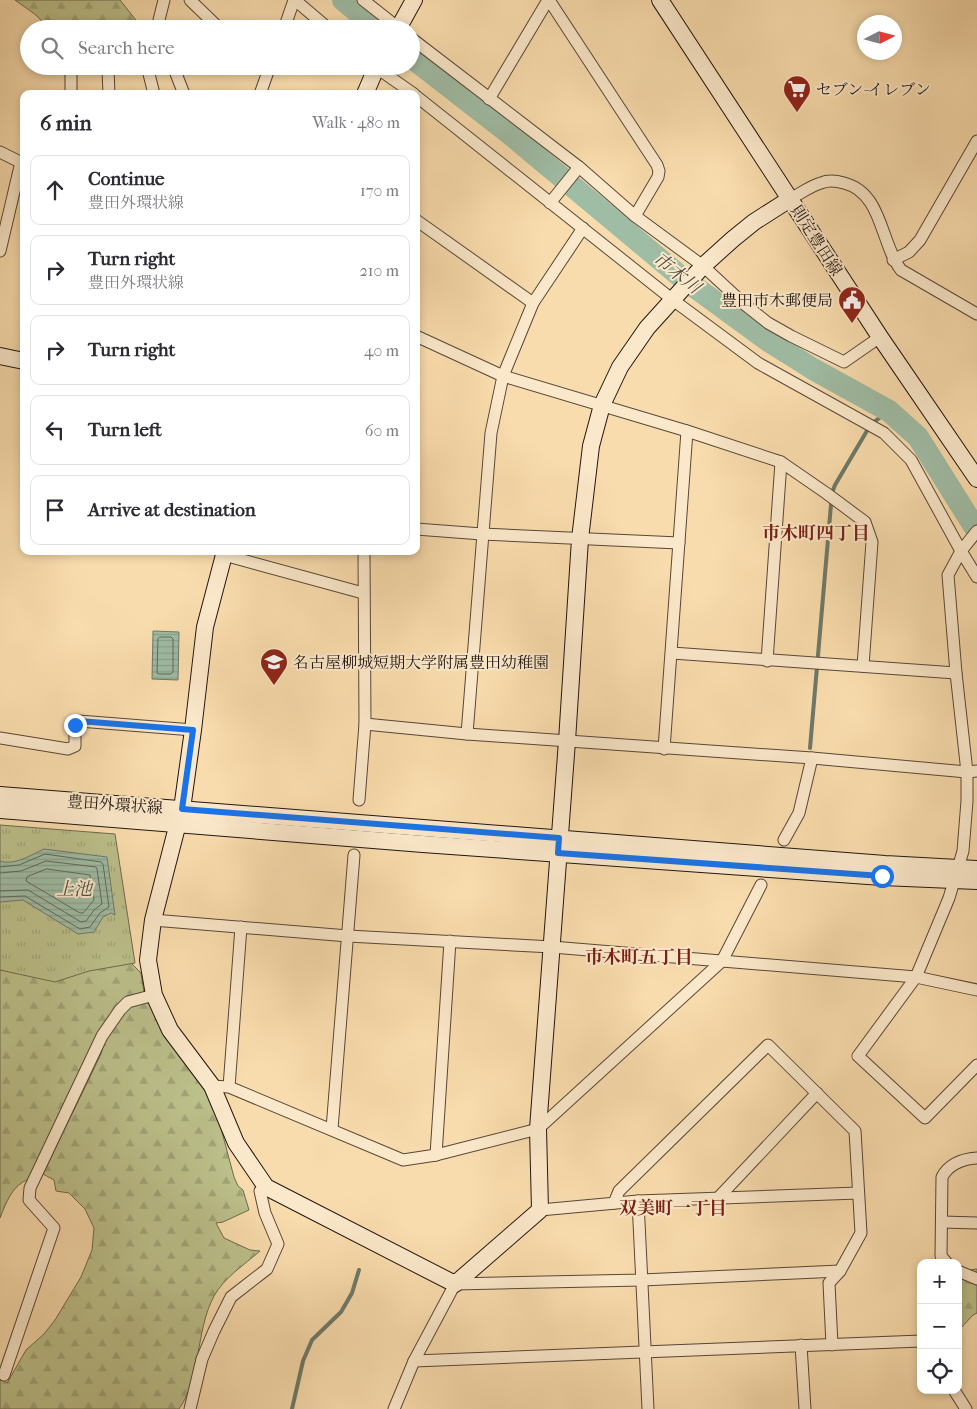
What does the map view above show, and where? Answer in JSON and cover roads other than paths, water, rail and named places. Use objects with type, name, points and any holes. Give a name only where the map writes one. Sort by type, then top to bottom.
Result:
[{"type":"street","points":[[159,20],[164,0]]},
{"type":"street","points":[[190,0],[211,20]]},
{"type":"street","points":[[287,20],[295,0],[318,20]]},
{"type":"street","points":[[363,0],[388,20]]},
{"type":"street","points":[[406,20],[414,0]]},
{"type":"street","points":[[489,99],[548,0],[657,165],[658,177],[635,216]]},
{"type":"street","name":"則定豊田線","points":[[660,0],[880,336],[977,479]]},
{"type":"street","points":[[420,45],[579,168],[635,216],[703,266],[744,304],[768,322],[791,336],[844,362],[880,336]]},
{"type":"street","points":[[71,75],[71,90]]},
{"type":"street","points":[[108,75],[109,90]]},
{"type":"street","points":[[149,75],[153,90]]},
{"type":"street","points":[[177,75],[182,90]]},
{"type":"street","points":[[261,90],[264,75]]},
{"type":"street","points":[[367,90],[373,75]]},
{"type":"street","points":[[387,75],[408,90]]},
{"type":"street","points":[[420,99],[673,300],[758,363],[884,433],[911,460],[961,551],[977,576]]},
{"type":"street","points":[[893,260],[909,252],[920,240],[977,141]]},
{"type":"street","points":[[0,152],[20,162]]},
{"type":"street","points":[[550,203],[579,168]]},
{"type":"street","points":[[0,251],[20,171]]},
{"type":"street","points":[[540,1210],[538,1129],[580,539],[591,446],[602,405],[628,355],[647,328],[703,266],[754,222],[790,199],[824,182],[836,182],[855,187],[865,194],[871,203],[893,260],[901,270],[977,314]]},
{"type":"street","points":[[420,223],[533,303]]},
{"type":"street","points":[[468,734],[491,433],[503,376],[533,303],[583,228]]},
{"type":"street","points":[[420,338],[503,376],[687,431],[781,462],[826,493],[865,522],[872,542],[863,666]]},
{"type":"street","points":[[0,356],[20,360]]},
{"type":"street","points":[[664,748],[687,431]]},
{"type":"street","points":[[767,660],[781,462]]},
{"type":"street","points":[[420,529],[679,543]]},
{"type":"street","points":[[977,531],[961,551],[948,575],[956,673],[972,771],[962,851],[950,898],[916,976],[858,1056],[925,1118],[977,1065]]},
{"type":"street","points":[[224,555],[206,627],[180,816],[154,920],[148,960],[154,995],[170,1030],[212,1086],[236,1143],[266,1187],[454,1284],[642,1280],[840,1271]]},
{"type":"street","points":[[231,555],[363,593]]},
{"type":"street","points":[[359,800],[365,724],[364,555]]},
{"type":"street","points":[[672,652],[956,673]]},
{"type":"street","points":[[0,738],[68,749],[75,746],[75,725],[79,721],[193,730]]},
{"type":"street","points":[[365,724],[468,734],[972,771]]},
{"type":"street","points":[[784,840],[799,812],[812,758]]},
{"type":"street","name":"豊田外環状線","points":[[0,795],[180,816],[559,846],[956,874],[977,882]]},
{"type":"street","name":"豊田外環状線","points":[[0,810],[180,816]]},
{"type":"street","points":[[332,1129],[354,855]]},
{"type":"street","name":"豊田外環状線","points":[[956,874],[977,868]]},
{"type":"street","points":[[212,1086],[229,1087],[403,1160],[436,1155],[538,1129],[722,961],[761,884]]},
{"type":"street","points":[[154,920],[348,936],[552,948],[916,976],[977,990]]},
{"type":"street","points":[[229,1087],[241,927]]},
{"type":"street","points":[[436,1155],[450,941]]},
{"type":"street","points":[[4,1374],[54,1228],[29,1200],[30,1188],[102,1036],[128,1002],[154,995]]},
{"type":"street","points":[[614,1203],[619,1191],[768,1045],[855,1131],[861,1233],[840,1271],[829,1283],[832,1345]]},
{"type":"street","points":[[719,1197],[817,1093]]},
{"type":"street","points":[[944,1259],[941,1256],[942,1178],[947,1168],[965,1159],[977,1158]]},
{"type":"street","points":[[190,1409],[202,1359],[231,1297],[267,1268],[278,1244],[265,1213],[260,1191],[266,1187]]},
{"type":"street","points":[[394,1409],[414,1361],[454,1284],[540,1210],[638,1201],[858,1193]]},
{"type":"street","points":[[638,1201],[648,1409]]},
{"type":"street","points":[[942,1222],[977,1223]]},
{"type":"street","points":[[962,1273],[977,1279]]},
{"type":"street","points":[[414,1361],[917,1341]]},
{"type":"street","points":[[801,1345],[805,1409]]},
{"type":"street","points":[[957,1394],[966,1409]]},
{"type":"water","points":[[153,631],[179,632],[178,680],[152,679]]},
{"type":"water","name":"上池","points":[[44,849],[107,857],[115,915],[111,913],[103,917],[94,932],[78,934],[23,900],[0,902],[0,861],[17,861]]},
{"type":"waterway","name":"市木川","points":[[343,0],[366,20]]},
{"type":"waterway","name":"市木川","points":[[420,64],[510,134],[681,277],[770,342],[813,369],[889,411],[918,437],[977,531]]},
{"type":"waterway","points":[[810,748],[832,493],[871,424],[889,411]]},
{"type":"waterway","points":[[292,1409],[303,1361],[312,1340],[341,1312],[352,1293],[359,1270]]},
{"type":"place","name":"セブン-イレブン","points":[[797,113]]},
{"type":"place","name":"豊田市木郵便局","points":[[852,324]]},
{"type":"place","name":"名古屋柳城短期大学附属豊田幼稚園","points":[[274,686]]},
{"type":"district","name":"市木町四丁目","points":[[816,533]]},
{"type":"district","name":"市木町五丁目","points":[[639,957]]},
{"type":"district","name":"双美町一丁目","points":[[673,1208]]}]
